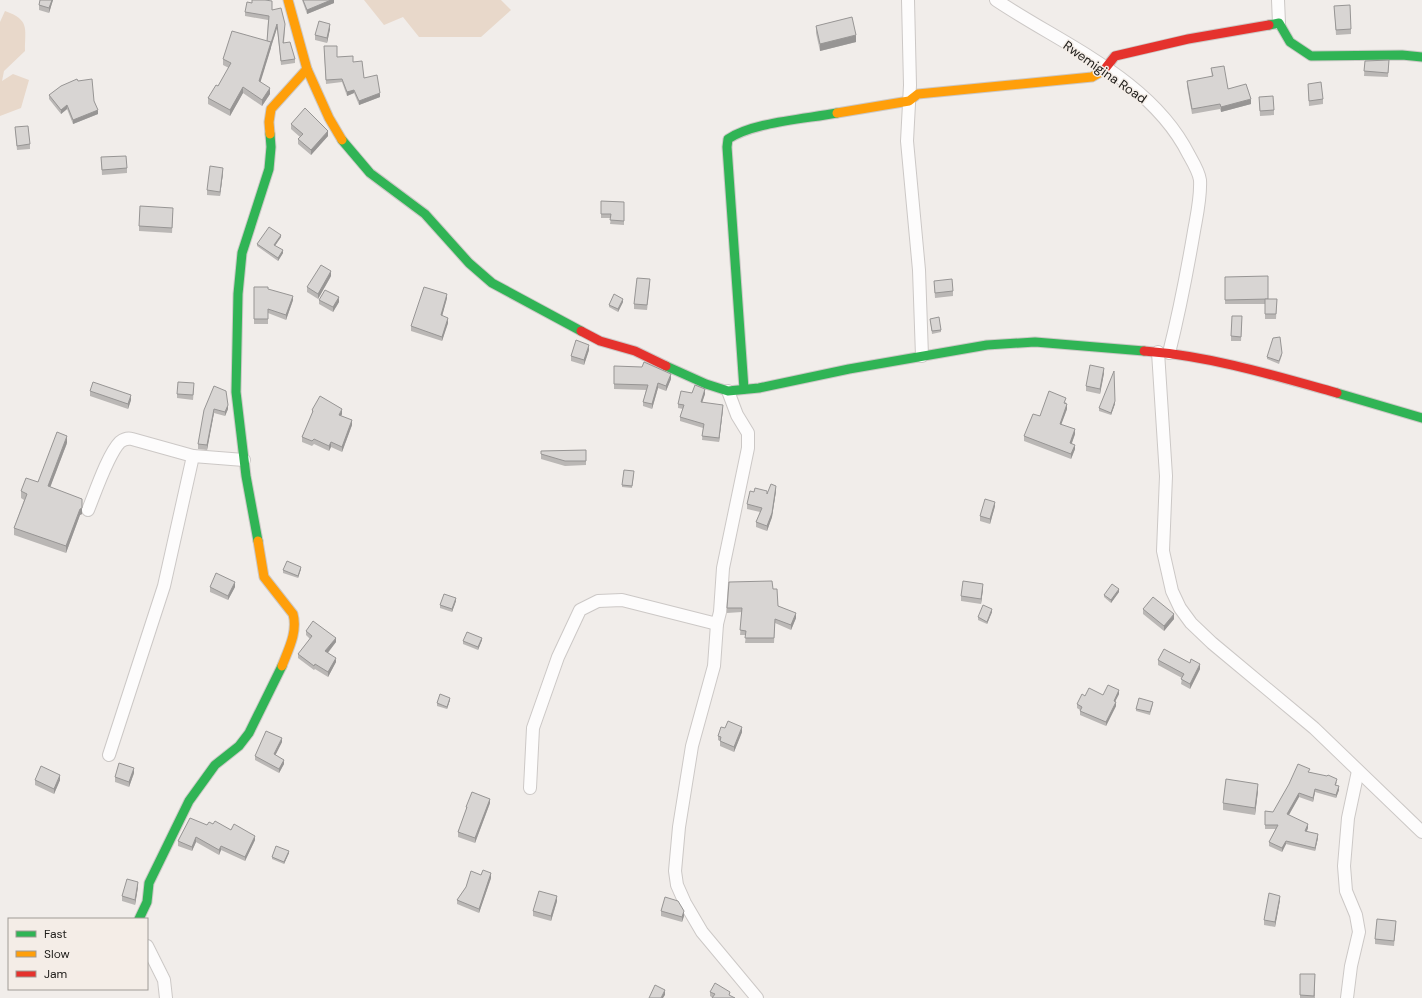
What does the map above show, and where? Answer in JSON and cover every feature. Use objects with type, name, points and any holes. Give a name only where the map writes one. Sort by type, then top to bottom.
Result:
[{"type":"street","points":[[288,0],[306,69],[329,118],[346,146],[358,162],[370,174],[425,214],[469,263],[492,283],[600,341],[635,351],[706,384],[728,391],[759,388],[922,356],[987,345],[1035,342],[1164,353],[1206,359],[1274,375],[1422,418]]},
{"type":"street","points":[[908,0],[909,101],[907,141],[919,270],[922,356]]},
{"type":"street","name":"Rwemigina Road","points":[[996,0],[1106,68],[1142,95],[1166,119],[1180,137],[1200,178],[1199,199],[1190,256],[1164,353],[1166,476],[1164,551],[1172,591],[1180,608],[1191,623],[1212,643],[1314,728],[1422,832]]},
{"type":"street","points":[[1278,0],[1279,23],[1290,42],[1311,56],[1402,55],[1422,57]]},
{"type":"street","points":[[744,389],[726,147],[728,139],[737,133],[756,127],[909,101],[918,94],[1092,77],[1106,68],[1115,56],[1188,39],[1279,23]]},
{"type":"street","points":[[139,918],[147,902],[149,883],[189,800],[215,765],[239,746],[249,733],[278,676],[295,629],[295,621],[292,614],[264,577],[244,460],[236,392],[238,294],[242,253],[269,168],[271,148],[269,122],[272,109],[278,100],[306,69]]},
{"type":"street","points":[[728,391],[737,415],[748,433],[748,448],[723,568],[714,666],[692,746],[679,827],[675,871],[677,885],[685,903],[702,932],[757,998]]},
{"type":"street","points":[[88,510],[108,465],[120,443],[125,440],[132,439],[193,456],[244,460]]},
{"type":"street","points":[[109,755],[164,586],[193,456]]},
{"type":"street","points":[[530,788],[533,728],[558,657],[580,610],[598,601],[622,600],[717,624]]},
{"type":"street","points":[[1347,998],[1351,966],[1359,932],[1356,915],[1346,891],[1344,866],[1348,818],[1358,771]]},
{"type":"street","points":[[148,948],[164,980],[166,998]]},
{"type":"shaded area","points":[[364,0],[501,0],[511,10],[481,37],[419,37],[403,17],[384,25]]},
{"type":"shaded area","points":[[5,11],[19,18],[24,26],[25,51],[4,71],[2,81],[13,74],[29,80],[21,108],[0,116],[0,22]]},
{"type":"building","points":[[40,0],[52,0],[49,8],[39,5]]},
{"type":"building","points":[[252,0],[272,1],[272,10],[281,8],[285,24],[283,43],[290,42],[295,59],[281,61],[277,24],[271,43],[267,41],[269,16],[245,12],[247,2],[252,3]]},
{"type":"building","points":[[303,0],[331,0],[307,10]]},
{"type":"building","points":[[1350,5],[1351,29],[1336,30],[1334,6]]},
{"type":"building","points":[[852,17],[856,35],[820,44],[816,26]]},
{"type":"building","points":[[319,21],[330,24],[327,38],[315,35]]},
{"type":"building","points":[[232,31],[271,42],[259,81],[270,88],[262,100],[243,87],[230,110],[208,98],[216,85],[218,86],[231,63],[223,59]]},
{"type":"building","points":[[324,46],[337,46],[337,57],[353,56],[353,62],[362,61],[364,78],[377,75],[380,93],[359,101],[354,90],[347,92],[342,79],[326,80]]},
{"type":"building","points":[[1389,60],[1388,73],[1364,71],[1365,61]]},
{"type":"building","points":[[1224,66],[1228,89],[1246,84],[1251,99],[1221,107],[1220,104],[1192,109],[1187,81],[1213,76],[1211,68]]},
{"type":"building","points":[[77,79],[78,81],[92,79],[94,101],[98,110],[73,120],[67,105],[61,110],[49,95],[61,86]]},
{"type":"building","points":[[1321,82],[1323,99],[1309,101],[1308,84]]},
{"type":"building","points":[[1273,96],[1274,110],[1260,111],[1259,97]]},
{"type":"building","points":[[305,108],[328,131],[311,150],[298,139],[303,134],[291,124]]},
{"type":"building","points":[[28,126],[30,144],[17,146],[15,127]]},
{"type":"building","points":[[126,156],[127,168],[102,170],[101,157]]},
{"type":"building","points":[[210,166],[223,168],[220,192],[207,190]]},
{"type":"building","points":[[601,201],[624,202],[624,221],[610,220],[611,214],[601,214]]},
{"type":"building","points":[[140,206],[173,208],[172,228],[139,226]]},
{"type":"building","points":[[269,227],[281,235],[274,245],[283,250],[278,258],[257,244]]},
{"type":"building","points":[[321,265],[331,271],[318,294],[307,287]]},
{"type":"building","points":[[1268,276],[1268,299],[1225,300],[1225,277]]},
{"type":"building","points":[[637,278],[650,279],[647,305],[634,304]]},
{"type":"building","points":[[952,279],[953,291],[935,293],[934,281]]},
{"type":"building","points":[[254,287],[268,287],[268,289],[293,296],[286,315],[268,309],[268,319],[254,319]]},
{"type":"building","points":[[424,287],[447,294],[441,315],[448,318],[442,337],[411,326]]},
{"type":"building","points":[[325,290],[339,297],[333,307],[319,300]]},
{"type":"building","points":[[614,294],[623,299],[618,309],[609,305]]},
{"type":"building","points":[[1265,299],[1277,299],[1276,314],[1265,314]]},
{"type":"building","points":[[1232,316],[1242,316],[1241,337],[1231,336]]},
{"type":"building","points":[[939,317],[941,330],[932,331],[930,319]]},
{"type":"building","points":[[1280,337],[1282,353],[1279,361],[1267,357],[1273,338]]},
{"type":"building","points":[[576,340],[589,345],[584,360],[571,356]]},
{"type":"building","points":[[644,362],[671,374],[666,386],[658,383],[652,404],[643,402],[648,385],[614,384],[614,366],[642,367]]},
{"type":"building","points":[[1090,365],[1104,368],[1100,389],[1086,386]]},
{"type":"building","points":[[1114,371],[1115,401],[1111,413],[1099,408]]},
{"type":"building","points":[[93,382],[131,395],[128,404],[90,391]]},
{"type":"building","points":[[178,382],[194,383],[193,395],[177,394]]},
{"type":"building","points":[[695,385],[705,389],[701,402],[723,405],[719,438],[702,436],[704,424],[680,417],[684,405],[678,404],[681,391],[692,393]]},
{"type":"building","points":[[214,386],[226,391],[228,405],[225,412],[214,409],[207,445],[198,444],[204,410]]},
{"type":"building","points":[[1049,391],[1066,398],[1064,403],[1067,404],[1060,424],[1075,429],[1070,443],[1075,445],[1071,454],[1024,436],[1033,414],[1040,416]]},
{"type":"building","points":[[320,396],[342,409],[339,415],[352,420],[342,447],[331,442],[329,446],[314,439],[312,441],[302,437],[313,411],[312,410]]},
{"type":"building","points":[[57,432],[67,436],[48,486],[82,499],[82,508],[80,509],[66,546],[14,528],[27,494],[21,491],[26,478],[38,482]]},
{"type":"building","points":[[586,450],[586,461],[565,461],[541,454],[541,451]]},
{"type":"building","points":[[624,470],[634,471],[632,486],[622,485]]},
{"type":"building","points":[[771,484],[776,486],[772,513],[767,526],[756,522],[762,508],[747,504],[750,491],[754,492],[755,488],[767,491],[767,494]]},
{"type":"building","points":[[985,499],[995,502],[990,519],[980,516]]},
{"type":"building","points":[[287,561],[301,567],[298,576],[283,570]]},
{"type":"building","points":[[216,573],[235,582],[228,596],[210,587]]},
{"type":"building","points":[[772,581],[773,589],[777,589],[778,606],[796,613],[791,625],[775,619],[774,638],[745,638],[746,631],[740,630],[742,608],[727,608],[729,582]]},
{"type":"building","points":[[963,581],[983,584],[981,599],[961,596]]},
{"type":"building","points":[[1112,584],[1119,589],[1111,600],[1104,595]]},
{"type":"building","points":[[444,594],[456,598],[452,609],[440,605]]},
{"type":"building","points":[[1153,597],[1174,614],[1164,626],[1143,609]]},
{"type":"building","points":[[983,605],[992,609],[987,622],[978,617]]},
{"type":"building","points":[[313,621],[336,638],[325,651],[336,658],[328,672],[315,664],[314,666],[298,654],[312,636],[306,631]]},
{"type":"building","points":[[467,632],[482,638],[478,647],[463,641]]},
{"type":"building","points":[[1164,649],[1190,663],[1191,659],[1200,664],[1190,684],[1181,679],[1184,674],[1158,660]]},
{"type":"building","points":[[1108,685],[1119,690],[1114,701],[1116,702],[1106,722],[1080,711],[1082,707],[1077,704],[1082,694],[1085,696],[1089,688],[1103,695]]},
{"type":"building","points":[[440,694],[450,698],[447,707],[437,703]]},
{"type":"building","points":[[1139,698],[1153,702],[1150,712],[1136,709]]},
{"type":"building","points":[[728,721],[742,727],[734,747],[720,741],[721,737],[718,736],[721,727],[725,728]]},
{"type":"building","points":[[266,731],[282,738],[274,754],[284,760],[279,769],[255,756]]},
{"type":"building","points":[[119,763],[134,768],[129,782],[115,777]]},
{"type":"building","points":[[1298,764],[1310,769],[1308,772],[1328,775],[1337,779],[1335,785],[1339,786],[1336,795],[1315,789],[1313,798],[1299,793],[1287,814],[1308,824],[1305,831],[1318,834],[1315,848],[1286,841],[1282,848],[1269,842],[1278,825],[1265,825],[1265,811],[1273,812],[1289,784]]},
{"type":"building","points":[[41,766],[60,775],[54,789],[35,780]]},
{"type":"building","points":[[1226,779],[1258,784],[1255,808],[1223,803]]},
{"type":"building","points":[[472,792],[490,799],[475,838],[458,832]]},
{"type":"building","points":[[190,818],[207,825],[209,822],[213,824],[215,821],[231,830],[234,824],[255,836],[245,857],[221,846],[219,850],[196,837],[192,847],[178,841]]},
{"type":"building","points":[[276,846],[289,851],[284,862],[272,857]]},
{"type":"building","points":[[483,870],[491,873],[479,909],[457,900],[466,887],[471,871],[481,875]]},
{"type":"building","points":[[127,879],[138,882],[135,900],[122,896]]},
{"type":"building","points":[[539,891],[557,896],[551,916],[533,911]]},
{"type":"building","points":[[1269,893],[1280,896],[1275,922],[1264,920]]},
{"type":"building","points":[[665,897],[678,901],[684,911],[682,917],[661,911]]},
{"type":"building","points":[[1377,919],[1396,921],[1394,941],[1375,939]]},
{"type":"building","points":[[1300,974],[1315,974],[1314,996],[1300,995]]},
{"type":"building","points":[[715,983],[730,992],[729,995],[735,998],[712,998],[715,994],[710,992]]},
{"type":"building","points":[[655,985],[665,990],[661,998],[649,998]]},
{"type":"traffic: fast","points":[[1269,25],[1279,23],[1290,42],[1311,56],[1402,55],[1422,57]]},
{"type":"traffic: fast","points":[[744,389],[727,147],[728,139],[739,133],[765,125],[837,113]]},
{"type":"traffic: fast","points":[[258,541],[246,476],[236,392],[238,294],[242,253],[269,169],[271,147],[270,134]]},
{"type":"traffic: fast","points":[[342,140],[370,173],[425,214],[469,263],[492,283],[581,331]]},
{"type":"traffic: fast","points":[[666,366],[706,384],[728,391],[759,388],[849,369],[987,345],[1035,342],[1144,351]]},
{"type":"traffic: fast","points":[[1337,393],[1422,418]]},
{"type":"traffic: fast","points":[[139,918],[147,902],[149,883],[189,801],[215,765],[239,746],[249,733],[282,666]]},
{"type":"traffic: slow","points":[[288,0],[307,69],[329,118],[342,140]]},
{"type":"traffic: slow","points":[[270,134],[269,122],[271,109],[307,69]]},
{"type":"traffic: slow","points":[[837,113],[909,101],[918,94],[1092,77],[1104,70]]},
{"type":"traffic: slow","points":[[258,541],[264,577],[293,614],[293,634],[282,666]]},
{"type":"traffic: jam","points":[[1104,70],[1115,56],[1188,39],[1269,25]]},
{"type":"traffic: jam","points":[[581,331],[600,341],[635,351],[666,366]]},
{"type":"traffic: jam","points":[[1144,351],[1193,357],[1241,367],[1337,393]]}]
